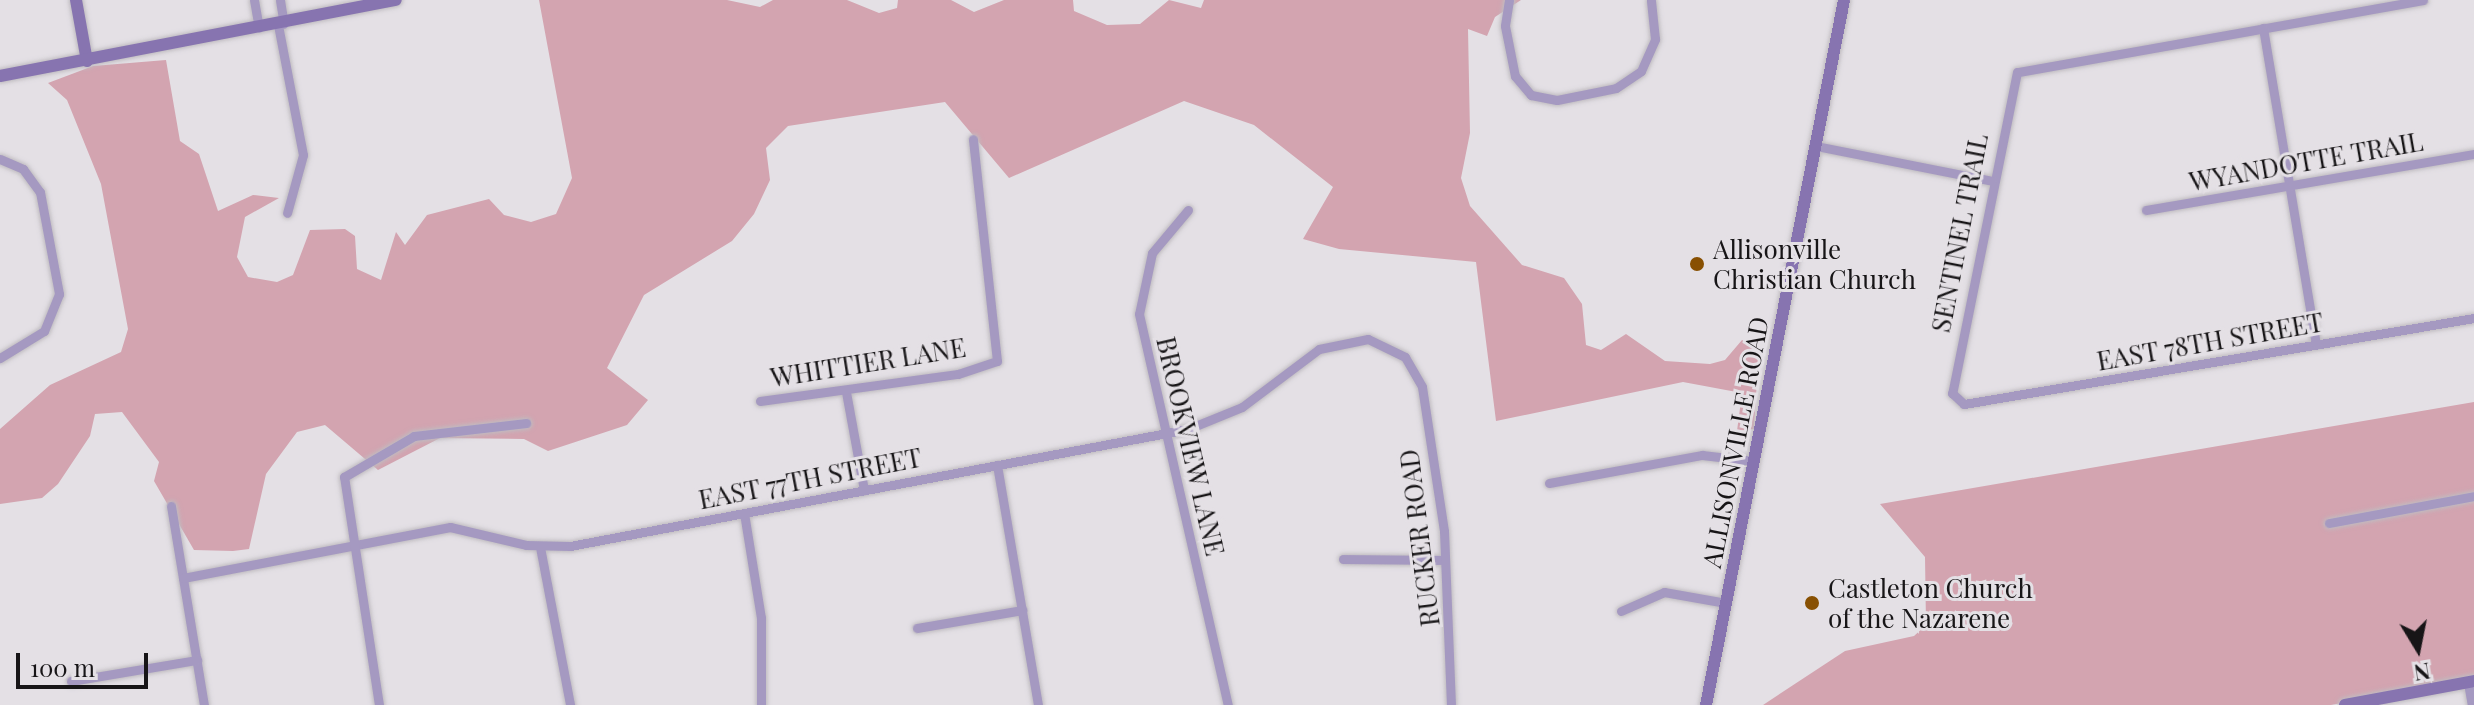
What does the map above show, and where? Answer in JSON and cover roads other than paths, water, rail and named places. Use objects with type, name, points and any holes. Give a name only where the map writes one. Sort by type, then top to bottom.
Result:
[{"type":"main road","points":[[76,0],[87,61]]},
{"type":"main road","points":[[0,76],[396,0]]},
{"type":"main road","name":"ALLISONVILLE ROAD","points":[[1706,705],[1844,0]]},
{"type":"main road","points":[[2345,705],[2471,682]]},
{"type":"street","points":[[254,0],[259,28]]},
{"type":"street","points":[[280,0],[281,24],[303,155],[287,213]]},
{"type":"street","points":[[1509,0],[1505,26],[1515,76],[1531,95],[1557,100],[1616,88],[1641,71],[1655,39],[1651,0]]},
{"type":"street","points":[[2316,345],[2263,28],[2423,0]]},
{"type":"street","name":"SENTINEL TRAIL","points":[[1955,400],[1992,181],[2014,75],[2263,28]]},
{"type":"street","name":"WHITTIER LANE","points":[[760,401],[846,392],[958,374],[1001,354],[973,139]]},
{"type":"street","points":[[1816,146],[1992,181]]},
{"type":"street","name":"WYANDOTTE TRAIL","points":[[2146,210],[2474,154]]},
{"type":"street","points":[[0,159],[23,169],[40,192],[59,294],[47,328],[0,358]]},
{"type":"street","name":"BROOKVIEW LANE","points":[[1188,210],[1154,249],[1140,292],[1164,433],[1228,705]]},
{"type":"street","name":"EAST 78TH STREET","points":[[1955,400],[1964,404],[2474,318]]},
{"type":"street","name":"EAST 77TH STREET","points":[[183,578],[450,527],[540,547],[744,513],[1164,433],[1220,419],[1305,357],[1343,340],[1388,345],[1413,367]]},
{"type":"street","name":"RUCKER ROAD","points":[[1413,367],[1445,560],[1451,705]]},
{"type":"street","points":[[846,392],[864,490]]},
{"type":"street","points":[[379,705],[343,487],[344,477],[406,438],[472,424],[526,423]]},
{"type":"street","points":[[1549,483],[1702,455],[1754,461]]},
{"type":"street","points":[[997,465],[1038,705]]},
{"type":"street","points":[[2329,523],[2474,496]]},
{"type":"street","points":[[171,506],[204,705]]},
{"type":"street","points":[[744,513],[761,618],[761,705]]},
{"type":"street","points":[[540,547],[570,705]]},
{"type":"street","points":[[1343,559],[1445,560]]},
{"type":"street","points":[[1621,611],[1664,592],[1726,603]]},
{"type":"street","points":[[917,628],[1022,610]]},
{"type":"street","points":[[71,681],[197,660]]},
{"type":"street","points":[[2471,682],[2472,705]]},
{"type":"place","name":"Allisonville Christian Church","points":[[1697,264]]},
{"type":"place","name":"Castleton Church of the Nazarene","points":[[1812,603]]}]
